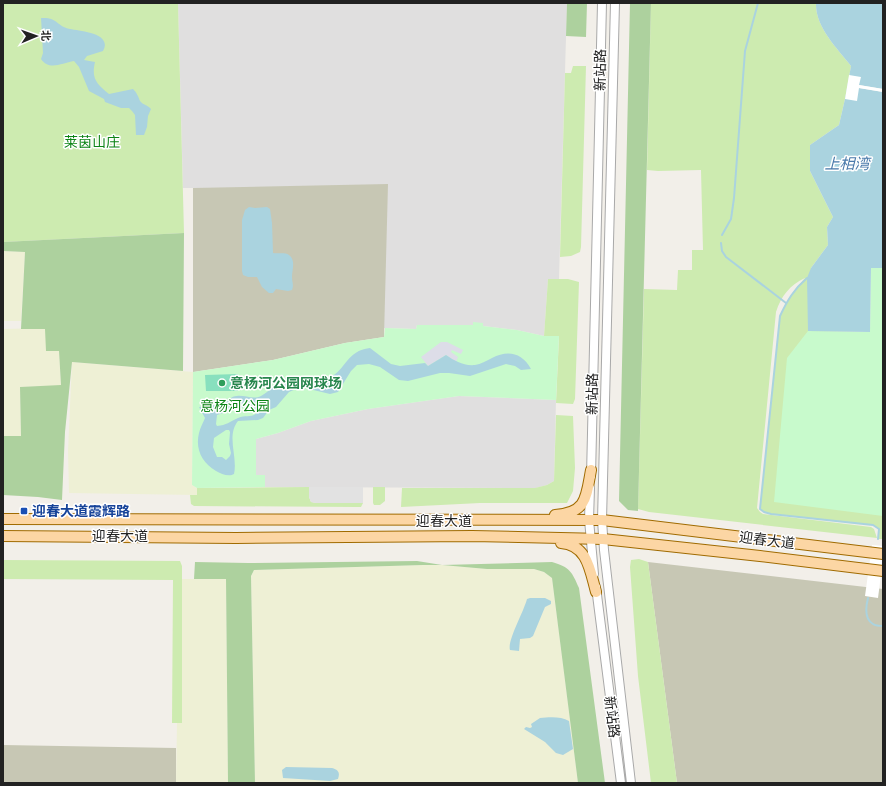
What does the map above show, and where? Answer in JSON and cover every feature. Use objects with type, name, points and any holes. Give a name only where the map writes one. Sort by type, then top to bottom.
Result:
[{"type":"main road","points":[[460,521],[566,514],[581,505],[586,498],[591,470]]},
{"type":"main road","name":"迎春大道","points":[[3,519],[460,521],[602,520],[883,554]]},
{"type":"main road","points":[[532,520],[532,537]]},
{"type":"main road","name":"迎春大道","points":[[3,536],[229,538],[472,536],[590,538],[883,571]]},
{"type":"main road","points":[[472,536],[568,543],[577,547],[582,552],[588,564],[596,592]]},
{"type":"street","name":"新站路","points":[[602,3],[589,520],[596,592],[621,783]]},
{"type":"street","name":"新站路","points":[[615,3],[602,520],[631,783]]},
{"type":"shaded area","points":[[178,3],[567,3],[559,279],[548,279],[544,336],[517,330],[483,326],[473,322],[473,325],[417,325],[416,329],[385,328],[193,372],[193,188],[183,188]]},
{"type":"shaded area","points":[[388,184],[384,337],[345,343],[273,360],[193,372],[193,188]]},
{"type":"shaded area","points":[[3,251],[25,252],[21,321],[3,321]]},
{"type":"shaded area","points":[[45,328],[59,351],[61,386],[20,387],[21,436],[3,436],[3,329]]},
{"type":"shaded area","points":[[441,342],[447,342],[463,350],[461,354],[452,350],[451,352],[458,357],[456,362],[446,355],[428,366],[421,357]]},
{"type":"shaded area","points":[[72,362],[193,372],[192,485],[197,488],[197,495],[69,493],[68,451]]},
{"type":"shaded area","points":[[459,396],[556,400],[554,481],[536,488],[265,487],[265,475],[256,475],[256,439],[311,421],[368,409]]},
{"type":"shaded area","points":[[309,487],[363,487],[363,503],[311,502],[309,497]]},
{"type":"shaded area","points":[[648,562],[883,589],[883,783],[677,783]]},
{"type":"shaded area","points":[[423,565],[487,569],[534,569],[544,572],[552,578],[578,783],[255,783],[251,576],[254,570]]},
{"type":"shaded area","points":[[182,579],[226,579],[228,783],[176,783],[177,723],[182,723]]},
{"type":"shaded area","points":[[3,745],[176,748],[176,783],[3,783]]},
{"type":"green space","name":"莱茵山庄","points":[[3,3],[178,3],[184,233],[3,242]]},
{"type":"green space","points":[[567,3],[587,3],[586,37],[566,36]]},
{"type":"green space","points":[[630,3],[651,3],[638,511],[628,510],[619,501]]},
{"type":"green space","points":[[651,3],[816,3],[819,20],[823,29],[851,66],[839,125],[810,145],[810,171],[833,217],[827,227],[828,245],[811,268],[808,331],[870,332],[883,268],[883,539],[878,539],[879,529],[873,525],[771,514],[760,509],[780,316],[786,303],[805,278],[795,284],[783,296],[776,312],[757,508],[763,514],[871,527],[874,529],[877,538],[649,512],[638,509],[644,289],[677,290],[678,270],[692,270],[692,250],[703,250],[701,170],[647,170]]},
{"type":"green space","points":[[573,66],[586,66],[581,247],[580,252],[571,256],[560,257],[565,73],[571,73]]},
{"type":"green space","points":[[184,233],[183,371],[72,362],[65,432],[62,500],[3,495],[3,436],[21,436],[20,387],[61,385],[59,351],[46,351],[45,329],[21,329],[25,252],[3,251],[3,242]]},
{"type":"green space","points":[[871,268],[883,268],[883,516],[774,502],[787,358],[808,331],[870,332]]},
{"type":"green space","points":[[548,279],[568,279],[579,282],[575,399],[573,404],[556,403],[559,336],[544,336]]},
{"type":"green space","name":"意杨河公园","points":[[473,322],[483,323],[483,326],[517,330],[544,336],[559,336],[556,400],[459,396],[368,409],[311,421],[256,439],[256,475],[265,475],[265,487],[197,488],[192,485],[193,372],[273,360],[345,343],[384,337],[385,328],[416,329],[417,325],[473,325]]},
{"type":"green space","name":"意杨河公园网球场","points":[[238,374],[238,391],[206,391],[205,375]]},
{"type":"green space","points":[[556,415],[573,416],[575,468],[573,491],[567,503],[480,503],[401,507],[402,488],[535,488],[547,485],[554,481]]},
{"type":"green space","points":[[309,487],[309,497],[311,502],[363,503],[361,507],[194,506],[191,504],[190,495],[197,495],[197,488]]},
{"type":"green space","points":[[373,487],[385,487],[385,501],[380,505],[374,505],[373,503]]},
{"type":"green space","points":[[639,559],[648,562],[677,783],[651,783],[638,676],[630,567],[631,560]]},
{"type":"green space","points":[[3,560],[180,561],[182,566],[182,723],[172,723],[173,580],[3,579]]},
{"type":"green space","points":[[417,561],[442,565],[254,570],[251,576],[255,783],[228,783],[226,579],[194,579],[195,562],[248,563]]},
{"type":"green space","points":[[552,562],[567,568],[570,571],[579,588],[605,783],[578,783],[552,578],[544,572],[534,569],[487,569],[442,565]]},
{"type":"water","name":"上相湾","points":[[816,3],[883,3],[883,89],[859,85],[859,88],[883,92],[883,268],[871,268],[870,332],[808,331],[807,278],[811,268],[828,245],[827,227],[833,217],[810,171],[810,145],[839,125],[851,66],[823,29],[819,20]]},
{"type":"water","points":[[41,18],[54,20],[65,28],[94,34],[103,40],[105,45],[103,51],[87,56],[84,60],[95,62],[94,73],[96,81],[109,94],[133,89],[140,101],[151,109],[144,135],[136,135],[135,115],[129,108],[121,108],[105,102],[104,99],[89,91],[79,67],[74,61],[56,65],[48,65],[44,63],[41,59],[43,53]]},
{"type":"water","points":[[249,207],[267,207],[270,209],[273,253],[283,253],[291,257],[293,265],[292,290],[288,291],[276,289],[273,293],[269,293],[262,287],[257,277],[248,277],[243,275],[242,220],[245,210]]},
{"type":"water","points":[[370,348],[391,364],[400,366],[425,363],[428,366],[446,355],[463,364],[475,365],[498,355],[509,353],[519,356],[531,369],[521,370],[515,366],[506,364],[470,376],[440,373],[408,381],[399,380],[380,367],[369,364],[357,365],[351,371],[338,392],[330,394],[305,388],[296,389],[289,392],[276,407],[269,410],[263,418],[258,420],[238,421],[233,433],[235,461],[234,474],[227,475],[220,473],[211,468],[203,460],[199,450],[198,439],[200,429],[205,418],[199,407],[221,404],[235,396],[261,396],[287,377],[292,376],[320,380],[329,378],[340,370],[351,356],[362,350]],"holes":[[[245,407],[258,412],[253,415],[241,417],[226,424],[217,426],[217,415]],[[226,430],[229,430],[230,432],[229,444],[231,453],[226,460],[222,457],[217,457],[213,447],[214,438]]]},
{"type":"water","points":[[545,598],[551,601],[551,604],[545,607],[533,636],[530,638],[520,639],[519,651],[510,650],[513,633],[527,599]]},
{"type":"water","points":[[551,717],[566,719],[569,721],[573,749],[563,755],[556,753],[545,742],[524,729],[526,727],[532,727],[531,724],[540,718]]},
{"type":"water","points":[[286,767],[332,768],[338,771],[339,777],[338,779],[330,781],[283,778],[282,770]]},
{"type":"pier","points":[[849,75],[861,77],[859,85],[883,89],[883,92],[859,88],[857,101],[845,99]]},
{"type":"pier","points":[[872,545],[883,546],[883,559],[878,598],[865,596]]},
{"type":"waterway","points":[[722,235],[731,219],[734,198],[745,51],[758,3]]},
{"type":"waterway","points":[[721,243],[722,251],[726,257],[786,303]]},
{"type":"waterway","points":[[807,278],[798,286],[785,305],[780,316],[760,509],[771,514],[873,525],[879,529],[878,539]]},
{"type":"waterway","points":[[868,598],[866,608],[868,619],[874,625],[883,626]]},
{"type":"place","name":"意杨河公园网球场","points":[[222,383]]},
{"type":"place","name":"迎春大道霞辉路","points":[[24,511]]}]
